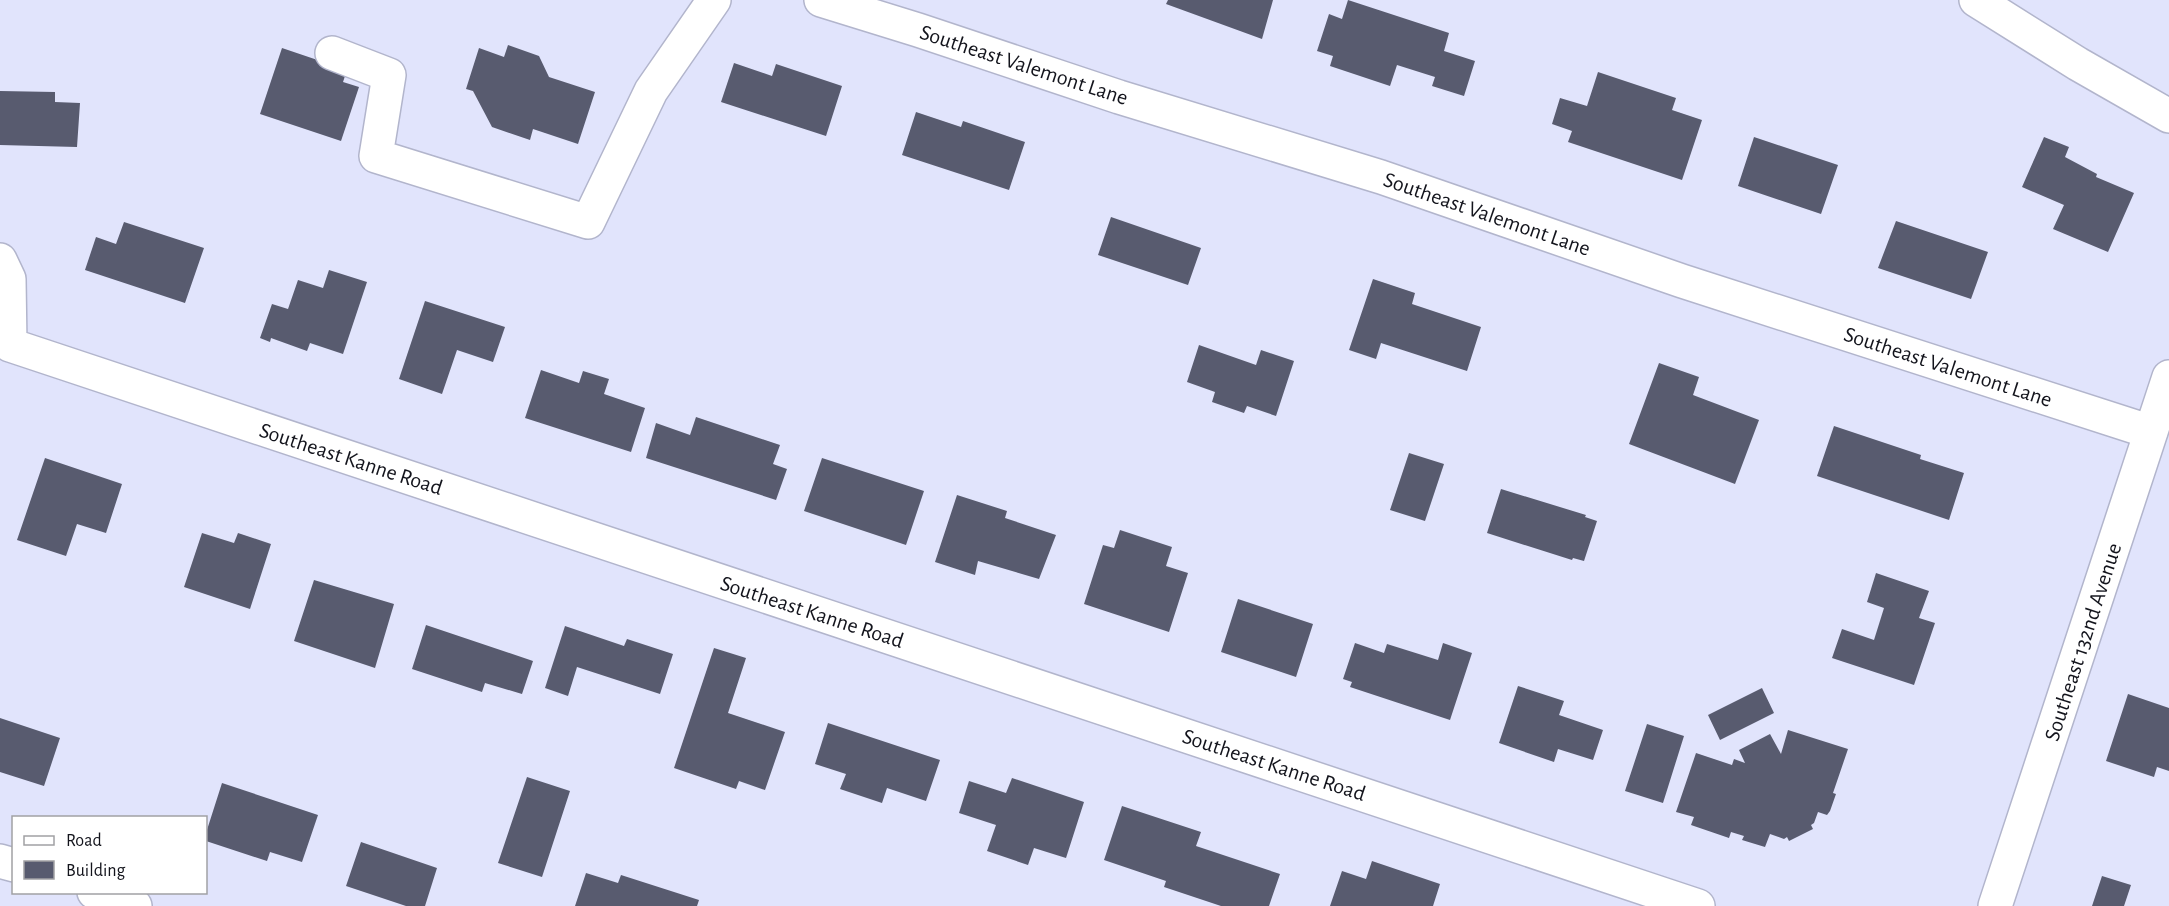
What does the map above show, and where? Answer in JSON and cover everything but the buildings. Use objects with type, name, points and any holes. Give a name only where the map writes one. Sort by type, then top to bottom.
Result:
[{"type":"street","points":[[332,53],[389,75],[376,156],[588,222],[651,91],[714,0]]},
{"type":"street","name":"Southeast Valemont Lane","points":[[821,0],[1119,97],[1381,177],[1682,281],[2151,432]]},
{"type":"street","points":[[1976,0],[2078,64],[2169,116]]},
{"type":"street","name":"Southeast Kanne Road","points":[[0,260],[9,279],[5,351],[1698,906]]},
{"type":"street","name":"Southeast 132nd Avenue","points":[[1995,906],[2169,377]]},
{"type":"street","points":[[100,894],[135,906]]}]
